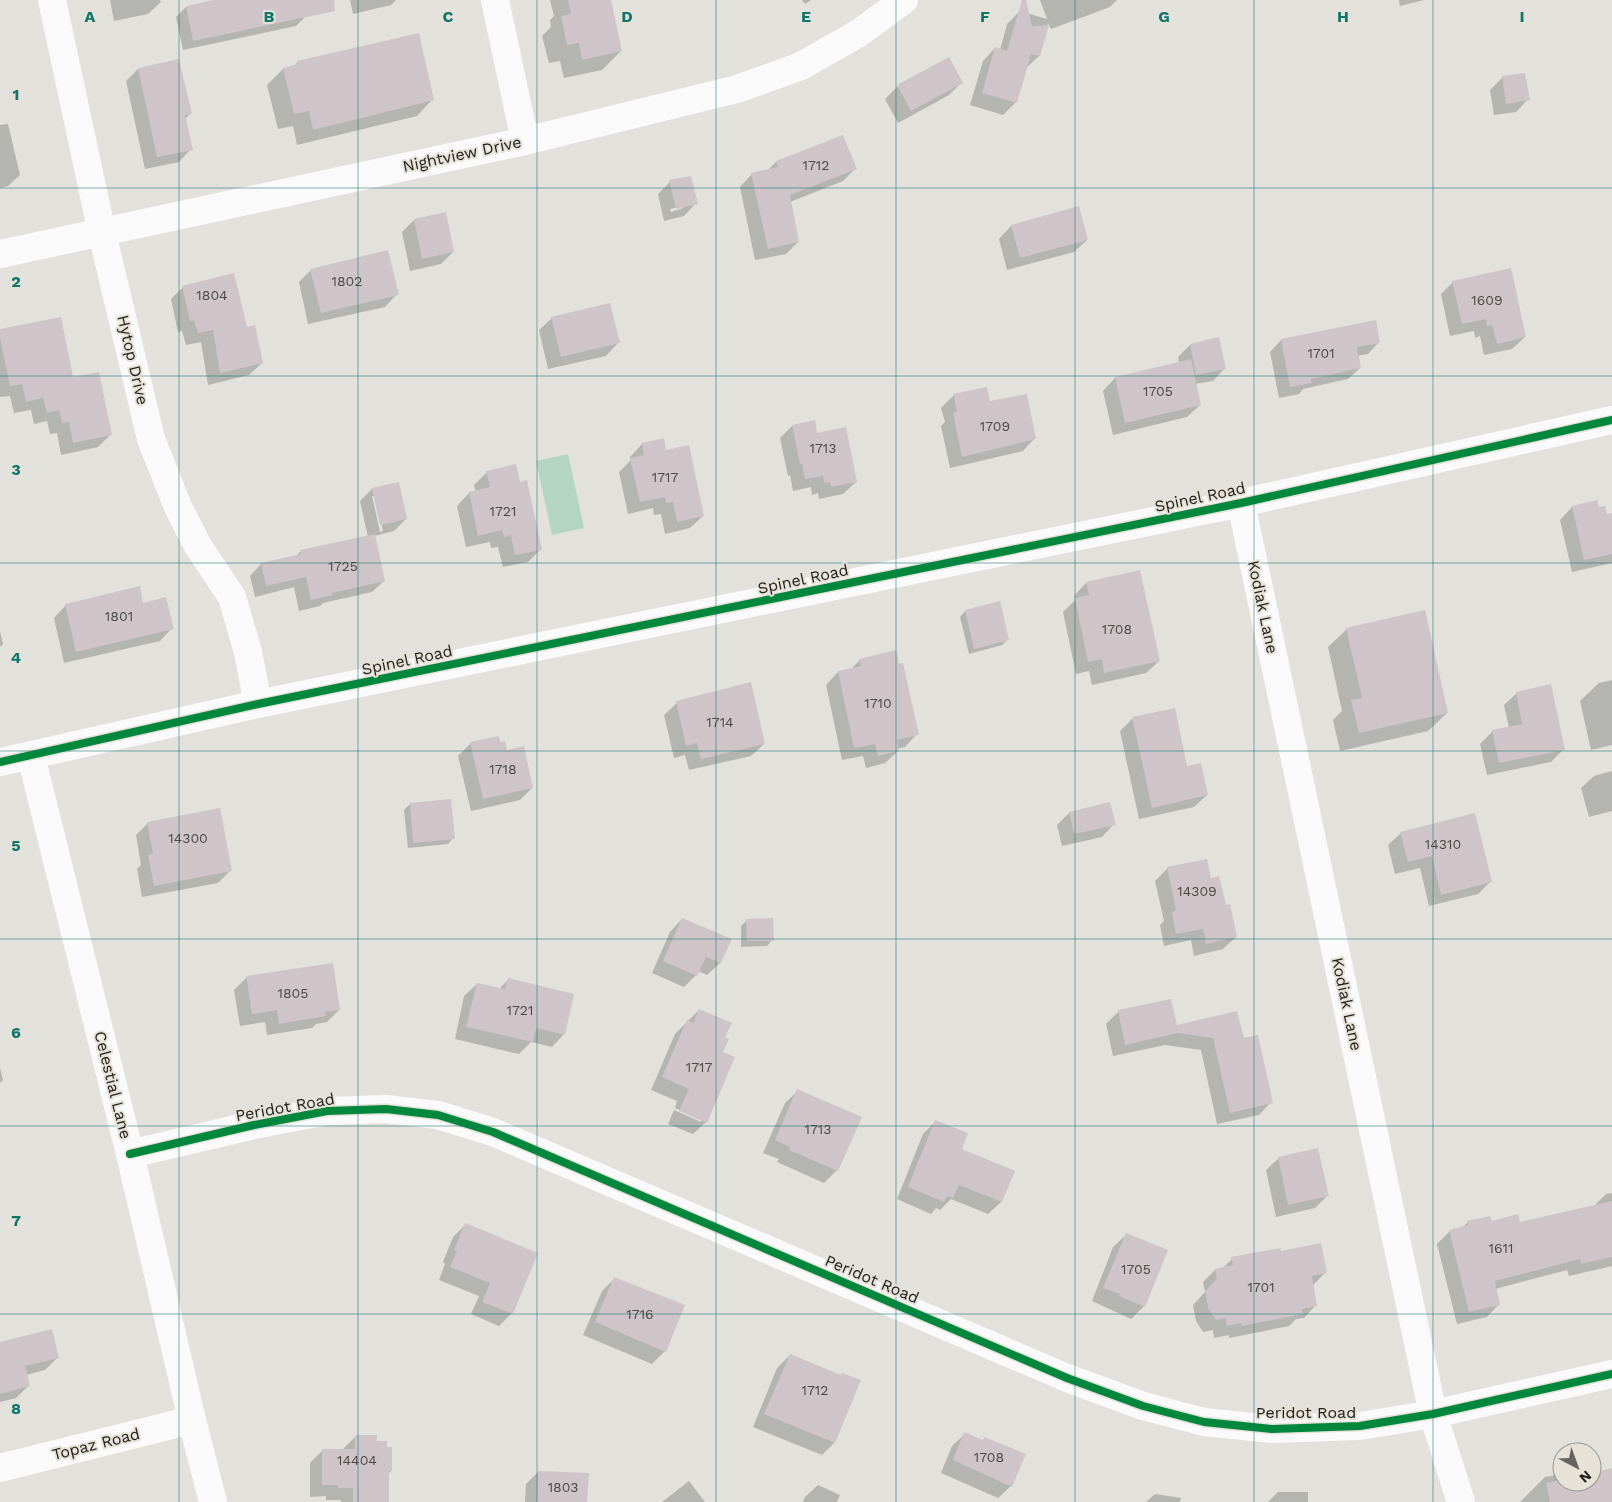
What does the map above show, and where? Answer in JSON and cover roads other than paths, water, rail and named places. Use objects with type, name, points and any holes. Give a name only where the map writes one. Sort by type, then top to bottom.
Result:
[{"type":"street","name":"Hytop Drive","points":[[52,0],[102,233],[152,439],[178,507],[198,546],[232,597],[248,652],[258,704]]},
{"type":"street","points":[[495,0],[524,141]]},
{"type":"street","name":"Nightview Drive","points":[[0,254],[524,141],[737,89],[801,66],[859,33],[904,0]]},
{"type":"street","name":"Spinel Road","points":[[0,762],[258,704],[1241,503],[1612,420]]},
{"type":"street","name":"Kodiak Lane","points":[[1241,503],[1433,1414],[1461,1502]]},
{"type":"street","name":"Celestial Lane","points":[[31,756],[130,1154],[192,1420],[214,1502]]},
{"type":"street","name":"Peridot Road","points":[[130,1154],[254,1125],[328,1111],[386,1109],[438,1115],[493,1132],[1067,1378],[1144,1406],[1204,1422],[1272,1429],[1360,1426],[1433,1414],[1612,1374]]},
{"type":"street","name":"Topaz Road","points":[[0,1468],[192,1420]]}]
